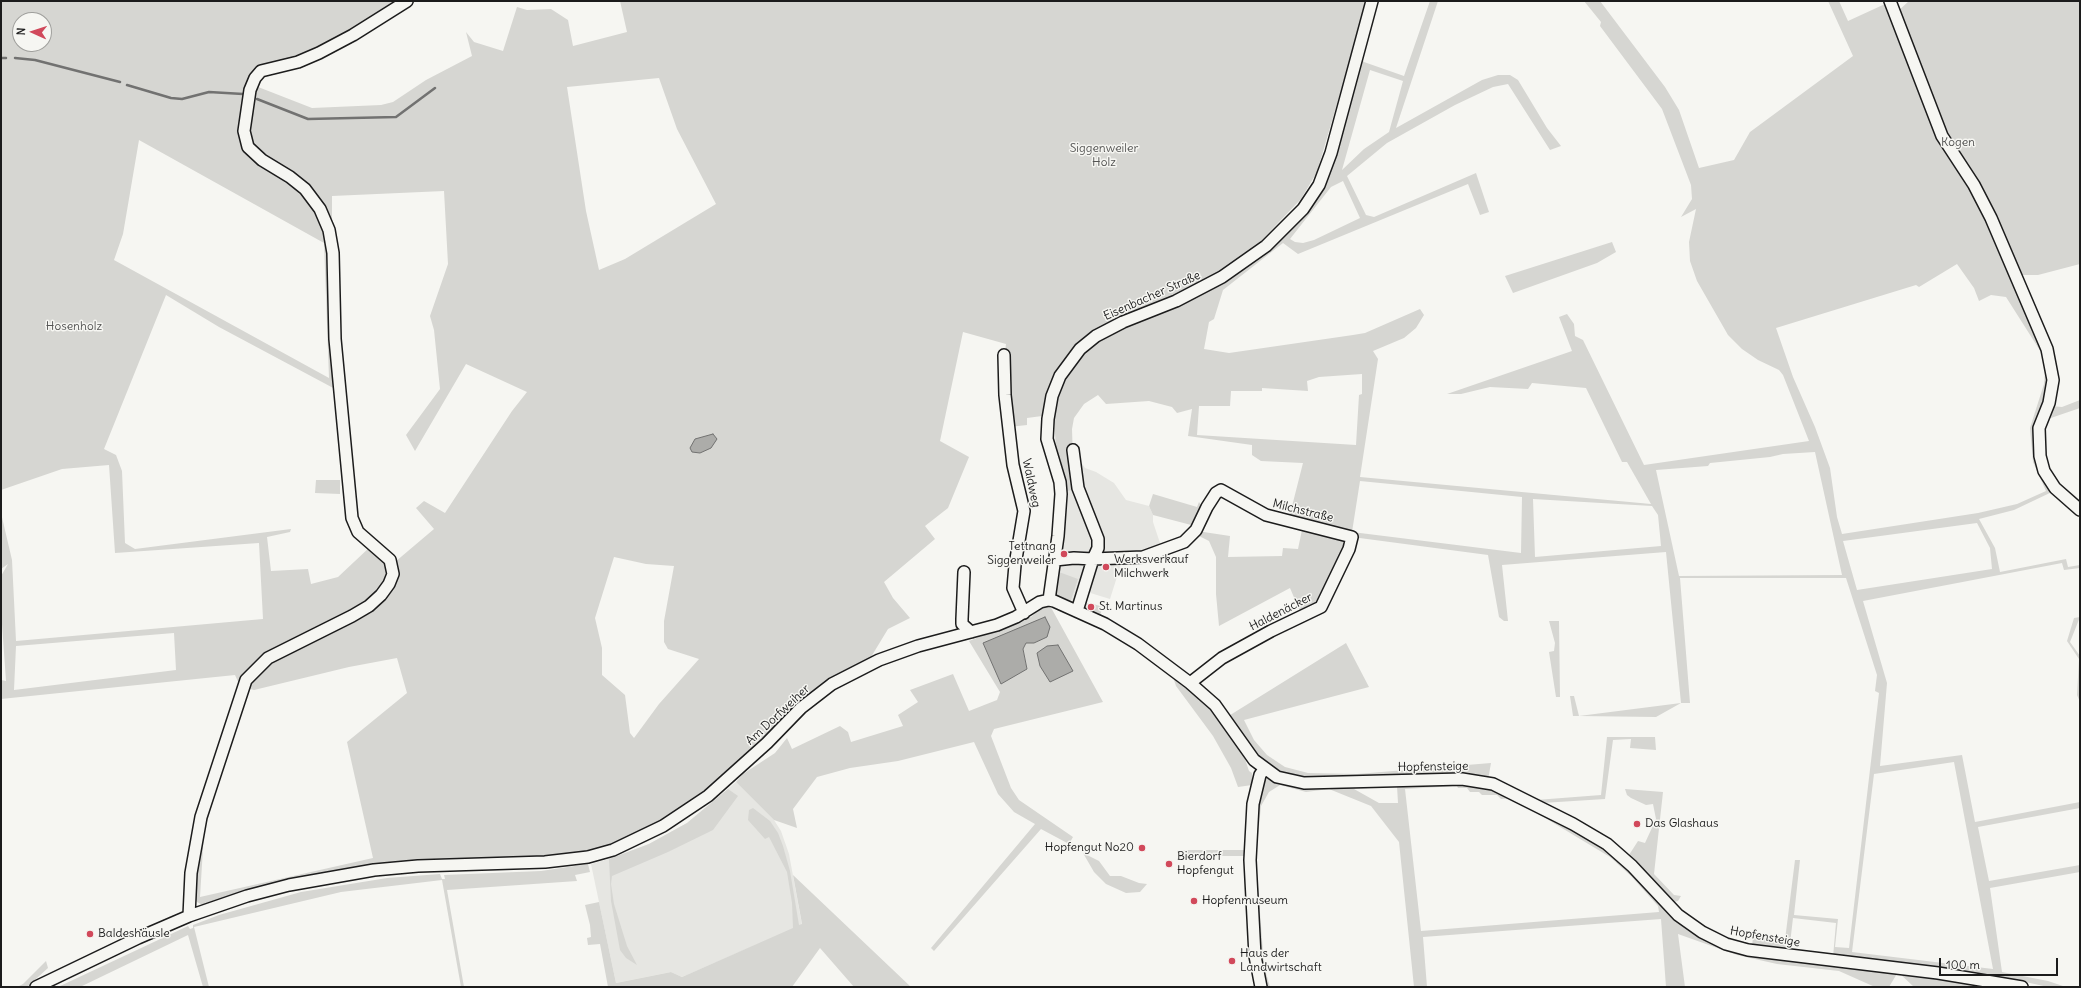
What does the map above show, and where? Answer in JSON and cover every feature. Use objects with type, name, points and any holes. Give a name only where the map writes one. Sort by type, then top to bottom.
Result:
[{"type":"street","points":[[189,916],[192,865],[201,817],[246,680],[268,658],[369,606],[381,595],[389,584],[393,574],[390,560],[358,532],[351,514],[335,339],[333,253],[329,230],[320,209],[305,189],[290,177],[262,160],[248,147],[244,131],[250,90],[255,78],[262,71],[298,62],[319,53],[353,35],[407,1]]},
{"type":"street","name":"Eisenbacher Straße","points":[[1048,600],[1055,560],[1060,486],[1049,447],[1048,419],[1052,396],[1060,376],[1080,348],[1096,336],[1123,322],[1189,295],[1222,277],[1266,246],[1303,209],[1319,185],[1331,153],[1372,1]]},
{"type":"street","points":[[1890,1],[1942,136],[1974,185],[1991,218],[2045,343],[2052,366],[2053,380],[2049,403],[2039,428],[2040,456],[2044,471],[2055,488],[2080,510]]},
{"type":"street","name":"Waldweg","points":[[1004,355],[1005,395],[1013,465],[1024,511],[1015,565],[1013,588],[1024,613]]},
{"type":"street","points":[[1073,450],[1078,488],[1098,539],[1098,548],[1077,611]]},
{"type":"street","name":"Milchstraße","points":[[1094,559],[1143,557],[1184,542],[1196,530],[1207,507],[1216,493],[1221,490],[1266,515],[1352,537]]},
{"type":"street","name":"Haldenäcker","points":[[1190,683],[1222,658],[1271,631],[1321,607],[1349,549],[1352,537]]},
{"type":"street","points":[[1055,560],[1074,558],[1094,559]]},
{"type":"street","points":[[964,572],[962,624],[971,632]]},
{"type":"street","name":"Am Dorfweiher","points":[[36,987],[138,938],[189,916],[270,890],[350,873],[418,866],[545,862],[588,857],[613,850],[663,826],[690,810],[720,786],[767,743],[801,708],[832,684],[879,660],[900,652],[996,625],[1024,613],[1040,602],[1048,600]]},
{"type":"street","name":"Hopfensteige","points":[[1048,600],[1077,611],[1122,634],[1190,683],[1215,705],[1254,760],[1276,777],[1304,783],[1446,779],[1476,780],[1493,784],[1567,820],[1607,844],[1632,866],[1678,915],[1718,941],[1748,950],[1895,968],[2022,987]]},
{"type":"street","points":[[1261,987],[1255,956],[1250,860],[1253,804],[1260,775],[1264,769]]},
{"type":"shaded area","points":[[713,434],[717,439],[711,448],[700,453],[692,452],[690,448],[695,439]]},
{"type":"shaded area","points":[[1081,462],[1085,468],[1096,472],[1114,483],[1126,500],[1149,506],[1153,515],[1153,522],[1163,552],[1122,561],[1110,599],[1084,591],[1078,608],[1053,598],[1064,492],[1074,463]]},
{"type":"shaded area","points":[[1045,617],[1050,627],[1047,637],[1034,643],[1026,643],[1023,649],[1027,669],[1001,684],[983,643]]},
{"type":"shaded area","points":[[1058,645],[1073,671],[1050,682],[1040,666],[1037,653],[1047,646]]},
{"type":"shaded area","points":[[736,782],[774,820],[781,831],[789,854],[802,925],[682,977],[671,972],[616,983],[591,864],[615,857],[649,844],[687,823]]},
{"type":"green space","points":[[1,1],[402,1],[336,41],[308,55],[256,70],[249,84],[244,111],[241,133],[245,149],[251,156],[286,178],[306,194],[318,211],[326,230],[331,263],[332,320],[337,390],[219,327],[166,295],[104,449],[116,455],[122,471],[125,543],[135,549],[291,529],[290,532],[267,537],[271,571],[308,569],[311,584],[338,577],[371,546],[389,566],[390,574],[381,591],[389,590],[393,582],[396,569],[395,562],[434,529],[416,508],[424,501],[445,513],[512,411],[527,392],[466,364],[415,451],[406,435],[440,389],[434,330],[430,316],[448,264],[444,191],[332,196],[332,234],[317,201],[302,182],[262,158],[249,143],[247,127],[253,85],[312,108],[381,105],[393,102],[426,80],[472,56],[466,32],[474,42],[503,51],[517,7],[527,10],[551,9],[568,20],[573,46],[627,32],[620,1],[1367,1],[1317,172],[1301,199],[1257,245],[1203,284],[1091,332],[1072,349],[1053,377],[1047,391],[1042,416],[1027,418],[1027,425],[1009,427],[1004,360],[1006,344],[963,332],[940,441],[969,457],[948,508],[925,526],[935,539],[884,582],[893,598],[910,618],[888,629],[871,657],[872,660],[840,676],[806,698],[757,742],[717,784],[683,808],[681,812],[641,835],[603,849],[563,859],[376,863],[204,906],[197,902],[194,897],[195,878],[203,822],[218,772],[222,771],[204,832],[200,897],[373,858],[347,742],[407,693],[397,658],[349,667],[254,690],[240,686],[235,675],[1,699],[1,680],[6,681],[1,610],[1,576],[8,564],[1,569],[1,513],[12,560],[16,641],[263,619],[259,543],[115,553],[109,465],[62,469],[1,490]],"holes":[[[659,78],[677,129],[716,204],[625,259],[599,270],[586,211],[567,87]],[[139,140],[324,243],[329,378],[114,260],[123,234]],[[614,557],[646,564],[674,566],[664,621],[664,642],[668,649],[699,659],[659,704],[634,738],[630,733],[625,695],[602,675],[602,648],[595,618]],[[174,633],[176,670],[14,690],[16,646]]]},
{"type":"green space","name":"Kogen","points":[[1430,1],[1438,1],[1396,128],[1482,80],[1498,75],[1510,75],[1518,80],[1547,128],[1561,146],[1550,150],[1508,84],[1493,87],[1455,105],[1387,143],[1347,176],[1366,215],[1374,217],[1476,173],[1489,212],[1480,215],[1468,184],[1298,254],[1283,243],[1223,290],[1214,319],[1209,322],[1204,349],[1229,353],[1365,333],[1420,309],[1424,315],[1416,328],[1404,338],[1373,351],[1378,359],[1360,477],[1651,504],[1627,462],[1622,462],[1586,388],[1532,383],[1528,389],[1490,387],[1461,394],[1447,394],[1572,351],[1559,317],[1567,314],[1574,324],[1575,336],[1583,340],[1644,465],[1809,441],[1783,375],[1779,370],[1758,360],[1742,349],[1728,335],[1697,281],[1690,261],[1689,242],[1696,209],[1681,217],[1692,199],[1691,185],[1662,109],[1600,26],[1601,22],[1584,1],[1600,1],[1665,87],[1679,110],[1699,168],[1734,160],[1750,132],[1853,56],[1828,1],[1839,1],[1848,21],[1885,4],[1884,1],[1887,1],[1901,36],[1907,33],[1897,12],[1909,1],[2080,1],[2080,264],[2038,275],[2012,275],[2034,325],[2045,358],[2006,297],[1991,295],[1979,301],[1974,288],[1957,264],[1919,287],[1916,285],[1776,328],[1793,377],[1815,427],[1830,468],[1837,517],[1842,534],[1978,513],[2017,504],[2046,491],[2033,462],[2030,428],[2044,384],[2046,361],[2049,371],[2046,398],[2034,428],[2034,441],[2039,466],[2054,491],[2014,510],[1979,519],[1995,548],[2000,572],[2066,559],[2068,567],[2080,565],[2080,568],[2064,570],[2062,563],[1863,601],[1887,683],[1880,766],[1962,755],[1975,822],[2080,802],[2080,808],[1978,827],[1989,881],[2080,865],[2080,872],[1990,888],[2002,972],[2048,981],[2066,987],[2048,987],[1994,975],[1833,957],[1836,923],[1793,918],[1789,952],[1752,947],[1753,937],[1785,940],[1795,860],[1800,860],[1794,915],[1838,919],[1835,947],[1849,948],[1879,693],[1875,691],[1877,675],[1846,578],[1680,578],[1690,703],[1681,703],[1666,552],[1502,565],[1508,621],[1504,621],[1499,617],[1488,555],[1352,537],[1349,549],[1321,607],[1302,616],[1290,588],[1219,626],[1216,594],[1216,557],[1209,541],[1197,535],[1197,531],[1230,536],[1228,557],[1282,556],[1283,548],[1298,549],[1303,525],[1288,522],[1303,463],[1261,461],[1252,455],[1252,445],[1188,436],[1192,409],[1177,413],[1172,407],[1149,401],[1106,404],[1098,395],[1084,404],[1074,418],[1072,429],[1073,461],[1078,488],[1064,492],[1064,481],[1056,451],[1054,415],[1061,385],[1073,364],[1087,348],[1104,336],[1203,294],[1227,279],[1280,239],[1302,218],[1314,202],[1327,178],[1361,58],[1364,62],[1404,76]],"holes":[[[1370,70],[1403,81],[1389,132],[1364,149],[1342,170]],[[1343,181],[1360,218],[1314,240],[1303,243],[1295,242],[1290,239],[1331,187]],[[1362,374],[1362,394],[1359,395],[1356,445],[1197,435],[1199,406],[1230,406],[1231,391],[1262,391],[1262,388],[1308,391],[1307,381],[1319,377]],[[1815,452],[1842,575],[1679,576],[1656,470],[1708,466],[1710,463],[1770,457],[1783,454]],[[1360,481],[1522,497],[1521,553],[1352,532]],[[1533,499],[1652,506],[1658,515],[1661,546],[1535,557]],[[1977,523],[1990,548],[1992,569],[1857,590],[1843,541]],[[1954,762],[1993,969],[1852,952],[1874,774]]]},
{"type":"green space","points":[[1612,242],[1616,252],[1597,263],[1513,293],[1505,276]]},
{"type":"green space","points":[[2080,400],[2080,408],[2045,420],[2051,406],[2062,407]]},
{"type":"green space","points":[[316,480],[340,480],[340,494],[315,493]]},
{"type":"green space","points":[[1153,494],[1197,507],[1199,502],[1203,508],[1195,526],[1153,515],[1149,506]]},
{"type":"green space","points":[[1059,572],[1078,579],[1070,603],[1058,598],[1055,594]]},
{"type":"green space","points":[[1048,602],[1103,702],[994,729],[991,736],[1011,788],[1019,800],[1073,837],[1069,844],[1041,829],[934,951],[931,948],[1035,824],[1014,812],[998,794],[974,742],[898,761],[850,768],[817,777],[793,809],[797,828],[774,820],[736,782],[743,774],[775,753],[787,738],[792,749],[840,726],[848,732],[851,742],[903,726],[898,715],[918,702],[910,690],[953,674],[969,711],[997,700],[1000,692],[969,641],[1031,617]],"holes":[[[1047,637],[1026,643],[1023,649],[1027,669],[983,643]]]},
{"type":"green space","points":[[1090,603],[1100,606],[1102,609],[1100,616],[1085,610],[1085,604]]},
{"type":"green space","points":[[2080,617],[2070,642],[2080,656],[2080,702],[2077,695],[2079,659],[2067,641],[2074,618]]},
{"type":"green space","points":[[1549,621],[1559,621],[1560,697],[1556,697],[1549,652],[1554,651],[1555,643]]},
{"type":"green space","points":[[1346,643],[1369,687],[1244,720],[1254,740],[1267,755],[1285,767],[1308,773],[1357,774],[1491,763],[1488,780],[1292,778],[1263,765],[1227,717]]},
{"type":"green space","points":[[1173,677],[1207,704],[1222,720],[1225,728],[1245,759],[1249,771],[1252,773],[1252,785],[1238,787],[1231,768],[1213,736],[1176,686]]},
{"type":"green space","points":[[1570,696],[1574,696],[1579,716],[1573,716]]},
{"type":"green space","points":[[1681,703],[1656,717],[1579,716]]},
{"type":"green space","points":[[1607,737],[1655,737],[1656,750],[1630,748],[1631,739],[1613,740],[1605,799],[1542,803],[1536,800],[1601,795]]},
{"type":"green space","points":[[1272,777],[1456,782],[1501,791],[1599,845],[1628,867],[1711,940],[1982,983],[1986,987],[1914,987],[1898,972],[1889,987],[1875,987],[1839,971],[1777,964],[1737,955],[1678,934],[1685,987],[1666,987],[1661,919],[1423,937],[1427,987],[1414,987],[1399,842],[1371,806],[1329,789],[1306,792],[1280,785],[1269,792],[1261,806],[1256,859],[1264,966],[1270,987],[1263,987],[1252,877],[1260,788],[1265,780]],"holes":[[[1397,786],[1398,803],[1379,803],[1354,789]],[[1457,786],[1458,788],[1467,788],[1470,792],[1479,792],[1482,795],[1497,795],[1501,799],[1512,798],[1610,857],[1631,876],[1658,906],[1659,912],[1421,931],[1405,789]]]},
{"type":"green space","points":[[728,789],[738,796],[713,830],[668,852],[612,876],[611,884],[614,904],[627,946],[637,965],[626,958],[620,950],[611,901],[609,859],[649,844],[687,823]]},
{"type":"green space","points":[[1625,789],[1663,792],[1654,874],[1674,895],[1681,896],[1678,901],[1674,902],[1667,898],[1629,855],[1638,841],[1645,843],[1656,819],[1653,804],[1646,805],[1631,798],[1627,795]]},
{"type":"green space","points":[[753,808],[770,821],[778,833],[790,871],[799,925],[802,924],[793,875],[911,987],[854,987],[820,948],[792,987],[608,987],[600,944],[588,945],[587,938],[591,937],[590,925],[585,905],[599,902],[616,983],[671,972],[682,977],[793,928],[792,903],[787,872],[769,837],[765,839],[748,820],[749,810]]},
{"type":"green space","points":[[1177,850],[1244,850],[1244,856],[1177,856]]},
{"type":"green space","points":[[1083,853],[1099,861],[1110,876],[1121,876],[1139,883],[1147,884],[1140,892],[1126,893],[1106,884],[1094,872]]},
{"type":"green space","points":[[588,864],[590,872],[575,875],[577,881],[447,890],[464,987],[461,987],[442,880],[341,892],[194,927],[209,987],[203,987],[188,935],[80,987],[58,987],[188,926],[190,929],[193,928],[193,925],[219,915],[301,892],[387,878],[440,874],[442,879],[445,879],[444,875],[541,871]]},
{"type":"green space","points":[[46,961],[48,968],[27,987],[17,987],[23,984]]},
{"type":"waterway","points":[[1,58],[6,58]]},
{"type":"waterway","points":[[15,58],[35,60],[120,82]]},
{"type":"waterway","points":[[127,85],[171,98],[182,99],[209,92],[243,94]]},
{"type":"waterway","points":[[257,99],[308,119],[396,117],[435,88]]},
{"type":"place","name":"Tettnang Siggenweiler","points":[[1064,554]]},
{"type":"place","name":"Werksverkauf Milchwerk","points":[[1106,567]]},
{"type":"place","name":"St. Martinus","points":[[1091,607]]},
{"type":"place","name":"Das Glashaus","points":[[1637,824]]},
{"type":"place","name":"Hopfengut No20","points":[[1142,848]]},
{"type":"place","name":"Bierdorf Hopfengut","points":[[1169,864]]},
{"type":"place","name":"Hopfenmuseum","points":[[1194,901]]},
{"type":"place","name":"Baldeshäusle","points":[[90,934]]},
{"type":"place","name":"Haus der Landwirtschaft","points":[[1232,961]]},
{"type":"park label","name":"Siggenweiler Holz","points":[[1104,156]]},
{"type":"park label","name":"Hosenholz","points":[[74,327]]}]
